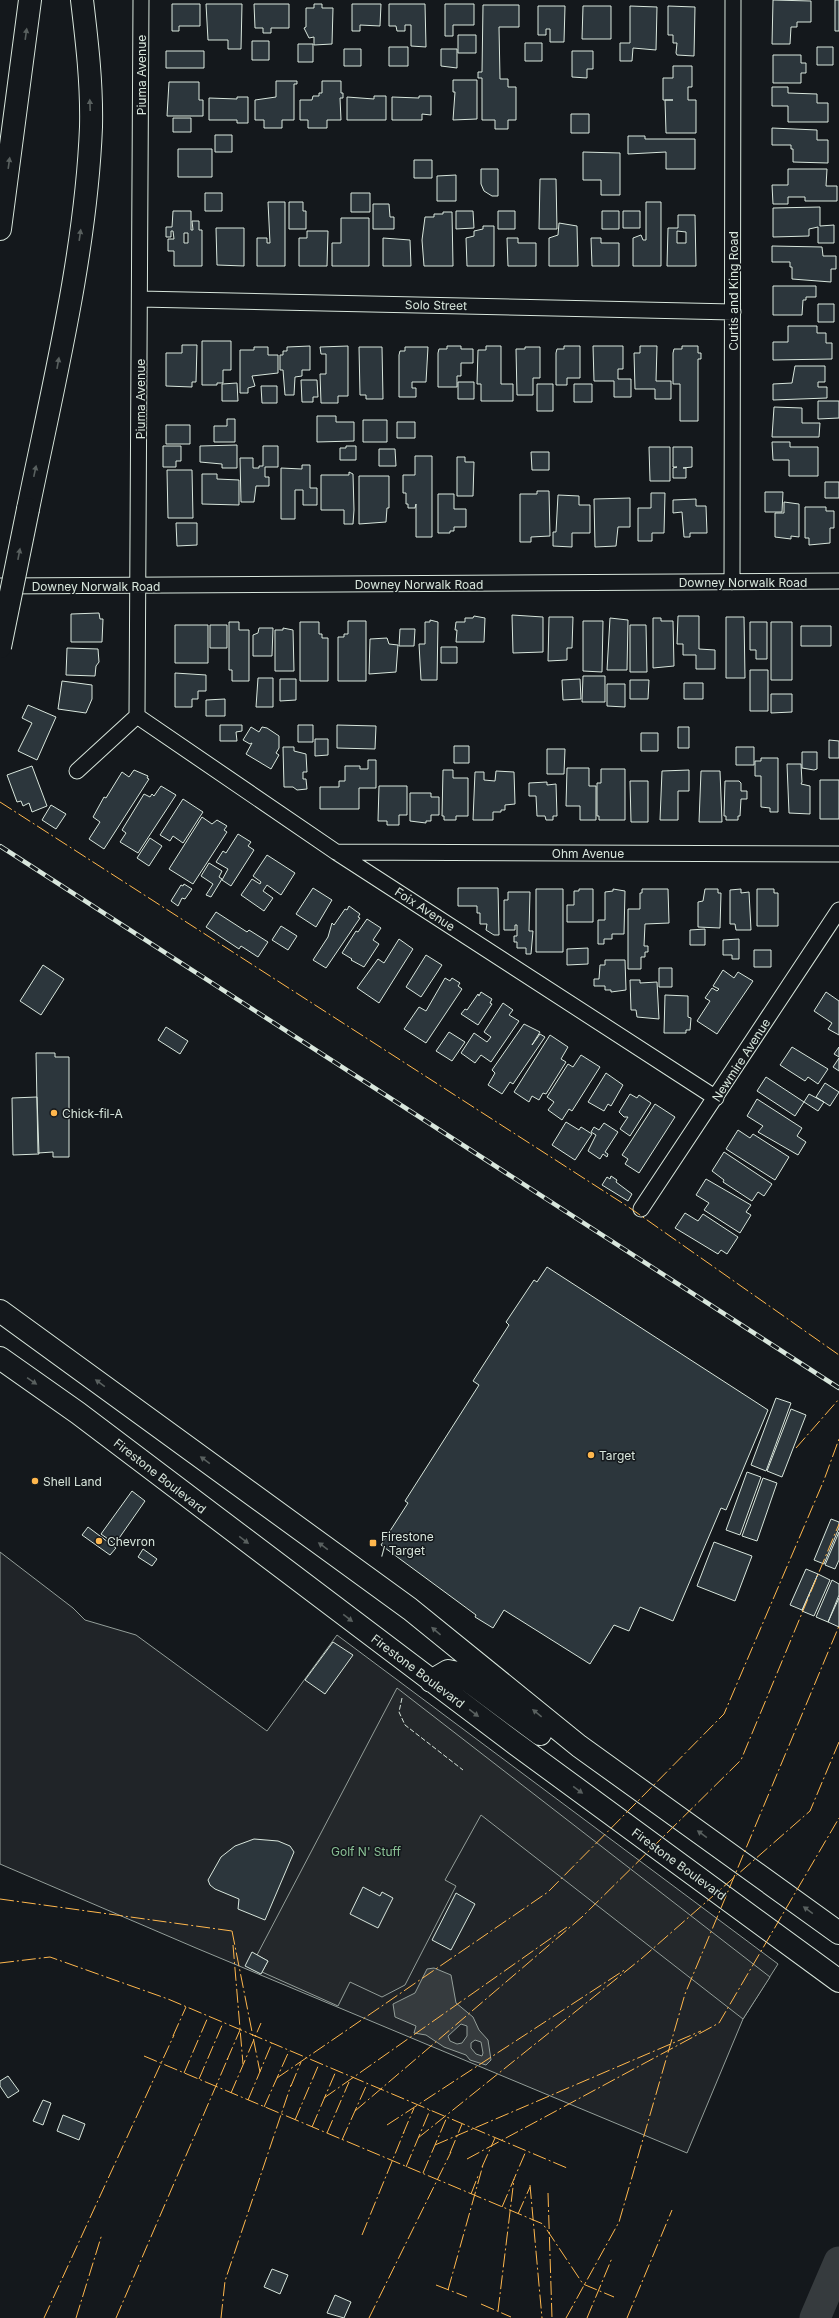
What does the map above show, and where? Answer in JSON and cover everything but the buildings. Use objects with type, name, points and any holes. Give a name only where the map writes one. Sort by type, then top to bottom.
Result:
[{"type":"main road","points":[[0,647],[56,371],[80,236],[87,183],[91,126],[89,57],[82,0]]},
{"type":"main road","points":[[0,229],[31,3]]},
{"type":"main road","points":[[0,1311],[410,1609],[579,1746],[839,1933]]},
{"type":"main road","name":"Firestone Boulevard","points":[[0,1358],[78,1413],[431,1681],[839,1981]]},
{"type":"main road","points":[[431,1681],[448,1671],[458,1673],[547,1739],[579,1746]]},
{"type":"street","name":"Piuma Avenue","points":[[137,716],[139,586],[141,0]]},
{"type":"street","name":"Curtis and King Road","points":[[732,582],[733,0]]},
{"type":"street","name":"Solo Street","points":[[140,299],[733,312]]},
{"type":"street","name":"Downey Norwalk Road","points":[[0,586],[839,581]]},
{"type":"street","points":[[77,771],[137,716]]},
{"type":"street","name":"Foix Avenue","points":[[137,716],[336,852],[716,1098]]},
{"type":"street","name":"Ohm Avenue","points":[[336,852],[839,854]]},
{"type":"street","name":"Newmire Avenue","points":[[641,1209],[716,1098],[839,910]]},
{"type":"green space","name":"Golf N' Stuff","points":[[0,1552],[73,1608],[85,1620],[136,1635],[267,1731],[337,1635],[778,1964],[743,2019],[687,2153],[196,1948],[0,1864]]},
{"type":"shaded area","points":[[397,1688],[770,1977],[743,2019],[481,1815],[445,1880],[456,1886],[405,1985],[382,1997],[350,1982],[338,2006],[262,1972],[268,1961],[257,1955]]},
{"type":"shaded area","points":[[434,1968],[451,1975],[456,2003],[473,2017],[479,2030],[488,2040],[491,2060],[486,2065],[470,2060],[466,2055],[444,2047],[426,2035],[414,2033],[416,2026],[395,2017],[393,2004],[415,1993],[427,1969]],"holes":[[[461,2024],[467,2026],[467,2036],[462,2043],[457,2044],[450,2041],[448,2036]],[[475,2040],[481,2042],[483,2053],[482,2056],[476,2054],[471,2048],[471,2043]]]},
{"type":"waterway","points":[[815,2318],[839,2262]]},
{"type":"railway","points":[[0,846],[839,1388]]},
{"type":"fence","points":[[402,1698],[399,1712],[405,1725],[463,1770]]},
{"type":"power","points":[[0,802],[630,1208],[839,1355]]},
{"type":"power","points":[[796,1448],[839,1399]]},
{"type":"power","points":[[277,2078],[548,1892],[724,1714],[824,1480],[839,1439]]},
{"type":"power","points":[[355,2111],[582,1917],[741,1760],[839,1524]]},
{"type":"power","points":[[566,2318],[619,2222],[685,1994],[839,1626]]},
{"type":"power","points":[[418,2138],[641,1959],[810,1811],[839,1742]]},
{"type":"power","points":[[467,2159],[719,2023],[839,1818]]},
{"type":"power","points":[[0,1899],[232,1931]]},
{"type":"power","points":[[324,2098],[567,1927]]},
{"type":"power","points":[[232,1931],[260,2072]]},
{"type":"power","points":[[233,1945],[243,2064]]},
{"type":"power","points":[[0,1963],[50,1957],[168,1999],[567,2168]]},
{"type":"power","points":[[387,2125],[626,1969]]},
{"type":"power","points":[[173,2036],[186,2007]]},
{"type":"power","points":[[184,2073],[208,2017]]},
{"type":"power","points":[[199,2079],[223,2023]]},
{"type":"power","points":[[231,2093],[261,2023]]},
{"type":"power","points":[[227,2060],[240,2030]]},
{"type":"power","points":[[435,2145],[701,2031]]},
{"type":"power","points":[[44,2318],[174,2035]]},
{"type":"power","points":[[248,2100],[272,2043]]},
{"type":"power","points":[[264,2107],[289,2051]]},
{"type":"power","points":[[144,2056],[543,2224],[583,2284],[614,2297]]},
{"type":"power","points":[[116,2318],[228,2058]]},
{"type":"power","points":[[291,2086],[301,2062]]},
{"type":"power","points":[[295,2120],[319,2064]]},
{"type":"power","points":[[312,2127],[336,2071]]},
{"type":"power","points":[[327,2133],[349,2082]]},
{"type":"power","points":[[342,2140],[367,2084]]},
{"type":"power","points":[[221,2318],[225,2281],[291,2085]]},
{"type":"power","points":[[403,2134],[414,2108]]},
{"type":"power","points":[[406,2167],[430,2110]]},
{"type":"power","points":[[423,2173],[447,2117]]},
{"type":"power","points":[[450,2153],[462,2124]]},
{"type":"power","points":[[362,2235],[404,2132]]},
{"type":"power","points":[[482,2167],[495,2138]]},
{"type":"power","points":[[502,2207],[526,2151]]},
{"type":"power","points":[[369,2318],[451,2152]]},
{"type":"power","points":[[448,2290],[483,2165]]},
{"type":"power","points":[[471,2194],[478,2176]]},
{"type":"power","points":[[498,2311],[514,2179]]},
{"type":"power","points":[[530,2185],[542,2318]]},
{"type":"power","points":[[518,2214],[530,2187]]},
{"type":"power","points":[[548,2193],[552,2318]]},
{"type":"power","points":[[627,2318],[672,2210]]},
{"type":"power","points":[[76,2318],[102,2234]]},
{"type":"power","points":[[587,2318],[612,2258]]},
{"type":"power","points":[[436,2285],[467,2297]]},
{"type":"power","points":[[481,2304],[511,2317]]},
{"type":"place","name":"Chick-fil-A","points":[[54,1113]]},
{"type":"place","name":"Target","points":[[591,1455]]},
{"type":"place","name":"Shell Land","points":[[35,1481]]},
{"type":"place","name":"Chevron","points":[[99,1541]]},
{"type":"place","name":"Firestone / Target","points":[[373,1543]]}]
